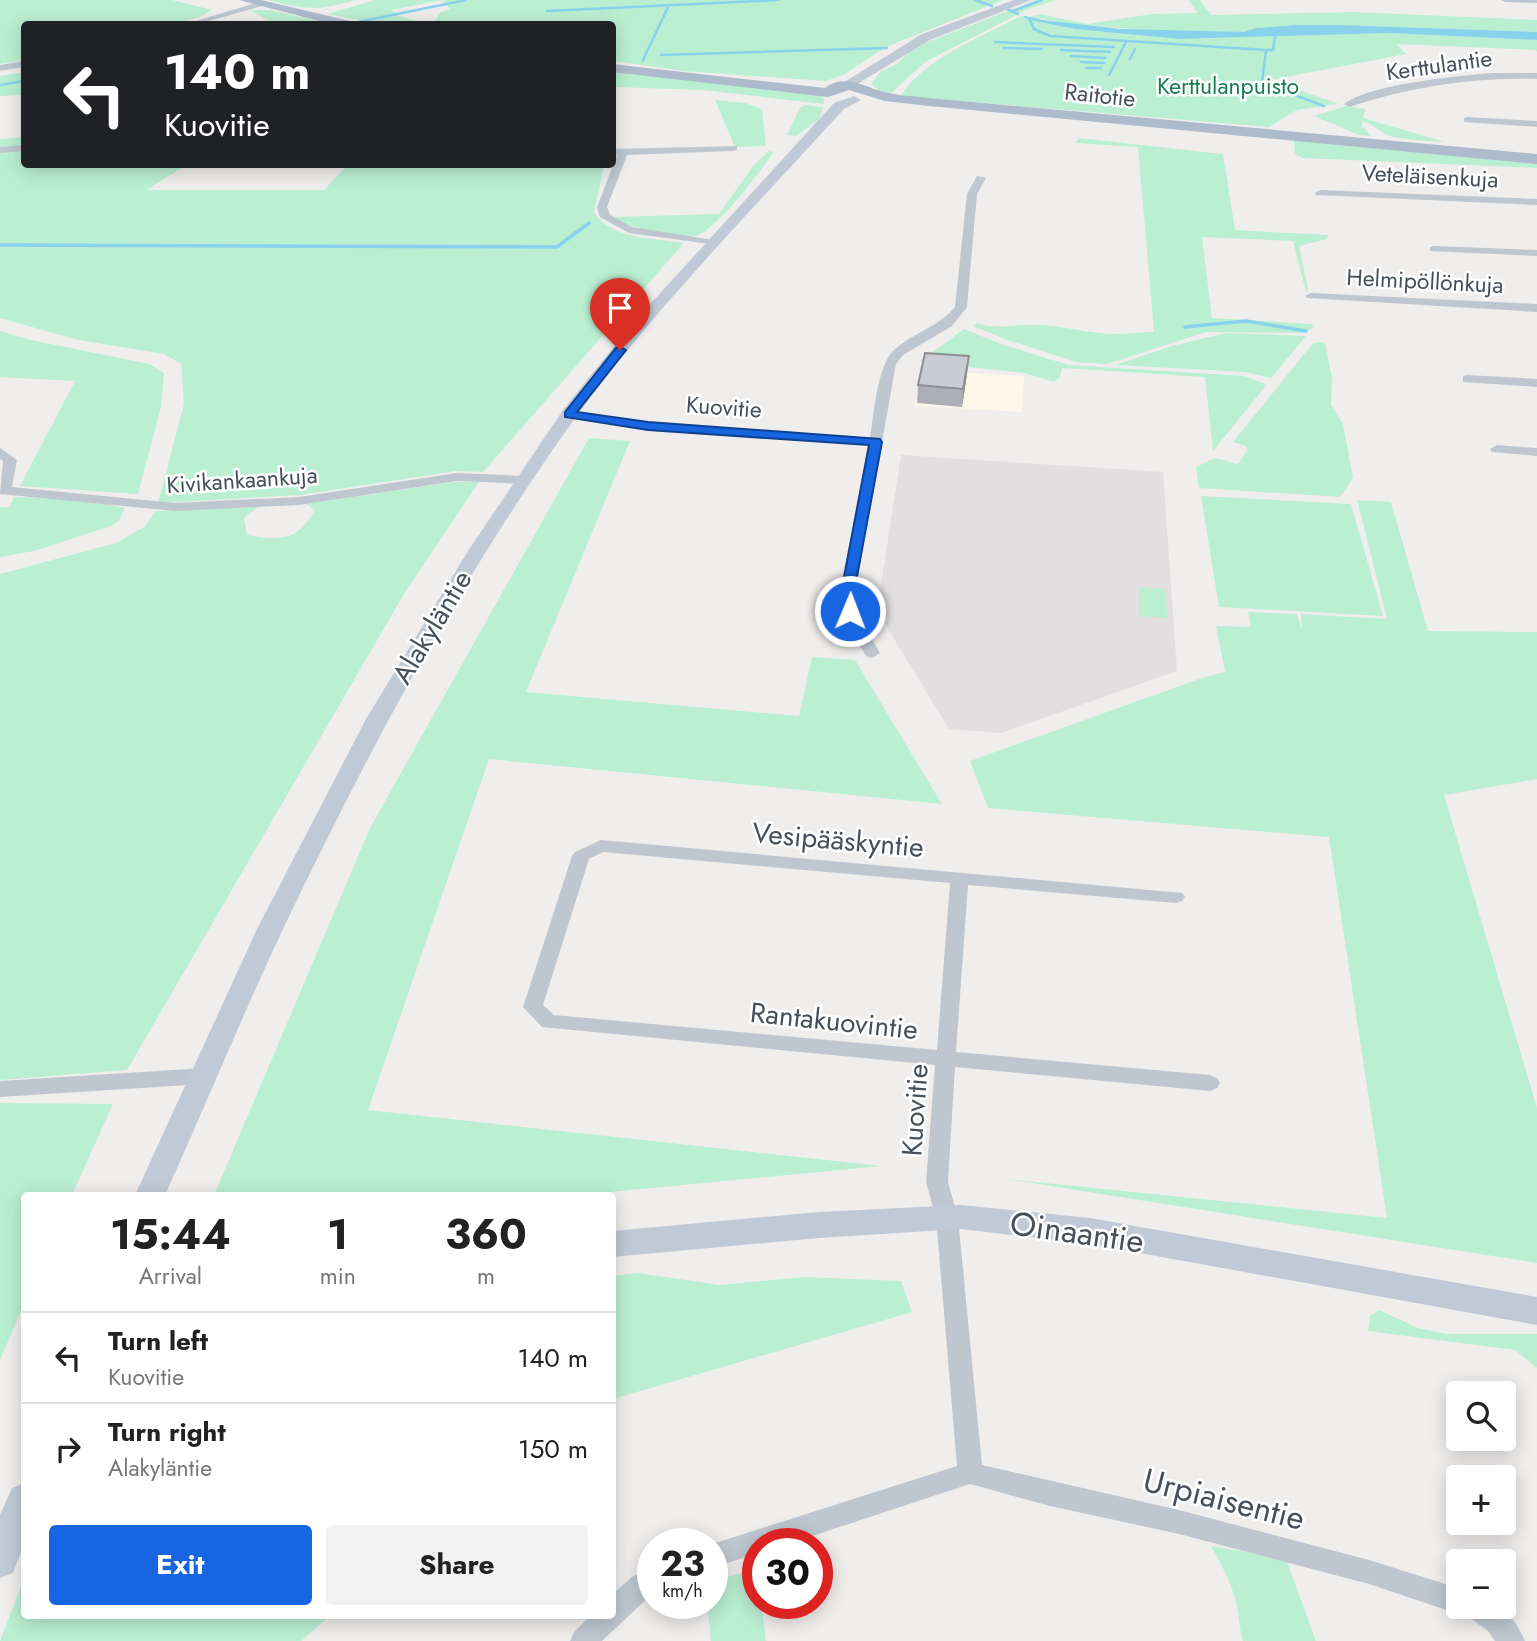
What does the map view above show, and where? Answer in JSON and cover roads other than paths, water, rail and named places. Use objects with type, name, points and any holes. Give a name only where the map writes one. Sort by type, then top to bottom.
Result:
[{"type":"main road","points":[[244,0],[332,21]]},
{"type":"main road","points":[[835,90],[908,46],[946,28],[1025,0]]},
{"type":"main road","name":"Alakyläntie","points":[[151,1192],[270,929],[377,719],[478,551],[569,414],[637,329],[839,106],[863,95],[878,64]]},
{"type":"main road","points":[[616,68],[863,95]]},
{"type":"main road","name":"Alakyläntie","points":[[821,128],[835,90]]},
{"type":"main road","name":"Raitotie","points":[[863,95],[1349,143],[1537,156]]},
{"type":"main road","name":"Oinaantie","points":[[616,1244],[819,1225],[961,1217],[1090,1231],[1537,1311]]},
{"type":"main road","points":[[0,1561],[21,1507]]},
{"type":"street","points":[[1505,0],[1537,1]]},
{"type":"street","points":[[200,21],[259,4]]},
{"type":"street","points":[[0,68],[21,64]]},
{"type":"street","name":"Kerttulantie","points":[[1349,104],[1377,94],[1460,78],[1486,75],[1537,76]]},
{"type":"street","points":[[1467,120],[1537,124]]},
{"type":"street","points":[[0,150],[21,148]]},
{"type":"street","points":[[618,152],[733,148]]},
{"type":"street","points":[[613,168],[602,207],[605,217],[629,230],[713,243]]},
{"type":"street","points":[[872,653],[861,635],[847,598],[890,363],[899,352],[948,323],[961,307],[972,194],[981,178]]},
{"type":"street","name":"Veteläisenkuja","points":[[1320,192],[1537,202]]},
{"type":"street","points":[[1434,249],[1537,253]]},
{"type":"street","name":"Helmipöllönkuja","points":[[1311,296],[1537,307]]},
{"type":"street","points":[[1467,379],[1537,383]]},
{"type":"street","name":"Kuovitie","points":[[569,414],[648,426],[876,442]]},
{"type":"street","points":[[1497,449],[1537,452]]},
{"type":"street","name":"Kivikankaankuja","points":[[0,452],[10,460],[5,491],[80,496],[148,507],[299,501],[457,477],[524,480]]},
{"type":"street","name":"Vesipääskyntie","points":[[555,936],[581,856],[601,846],[1176,897]]},
{"type":"street","name":"Kuovitie","points":[[947,1218],[937,1182],[960,879]]},
{"type":"street","name":"Rantakuovintie","points":[[555,936],[533,1007],[549,1021],[1210,1083]]},
{"type":"street","points":[[0,1090],[204,1076]]},
{"type":"street","points":[[728,1551],[970,1473],[947,1218]]},
{"type":"street","name":"Urpiaisentie","points":[[970,1473],[1050,1494],[1179,1522],[1331,1562],[1446,1597]]},
{"type":"street","points":[[616,1609],[637,1589]]},
{"type":"street","points":[[583,1641],[606,1619]]},
{"type":"street","points":[[1492,1619],[1512,1641]]},
{"type":"water","points":[[1023,17],[1121,29],[1244,32],[1255,28],[1295,25],[1341,25],[1537,32],[1537,40],[1389,33],[1179,39],[1075,29],[1030,20]]},
{"type":"waterway","points":[[363,21],[466,0]]},
{"type":"waterway","points":[[669,5],[779,0]]},
{"type":"waterway","points":[[975,0],[992,6]]},
{"type":"waterway","points":[[1013,11],[1042,0]]},
{"type":"waterway","points":[[547,11],[669,5]]},
{"type":"waterway","points":[[643,60],[669,5]]},
{"type":"waterway","points":[[1007,9],[1018,14]]},
{"type":"waterway","points":[[1030,20],[1034,29],[1050,36],[1266,50]]},
{"type":"waterway","points":[[1266,50],[1273,50],[1275,37]]},
{"type":"waterway","points":[[995,42],[1114,47]]},
{"type":"waterway","points":[[1109,75],[1126,42]]},
{"type":"waterway","points":[[661,55],[887,48]]},
{"type":"waterway","points":[[1004,48],[1042,49]]},
{"type":"waterway","points":[[1130,59],[1135,49]]},
{"type":"waterway","points":[[1061,50],[1110,52]]},
{"type":"waterway","points":[[1266,50],[1262,83],[1324,106]]},
{"type":"waterway","points":[[1071,56],[1105,58]]},
{"type":"waterway","points":[[1081,62],[1104,63]]},
{"type":"waterway","points":[[1086,68],[1101,68]]},
{"type":"waterway","points":[[0,85],[21,82]]},
{"type":"waterway","points":[[0,245],[557,247],[589,223]]},
{"type":"waterway","points":[[1185,327],[1246,321],[1306,331]]},
{"type":"park label","name":"Kerttulanpuisto","points":[[1228,86]]}]
